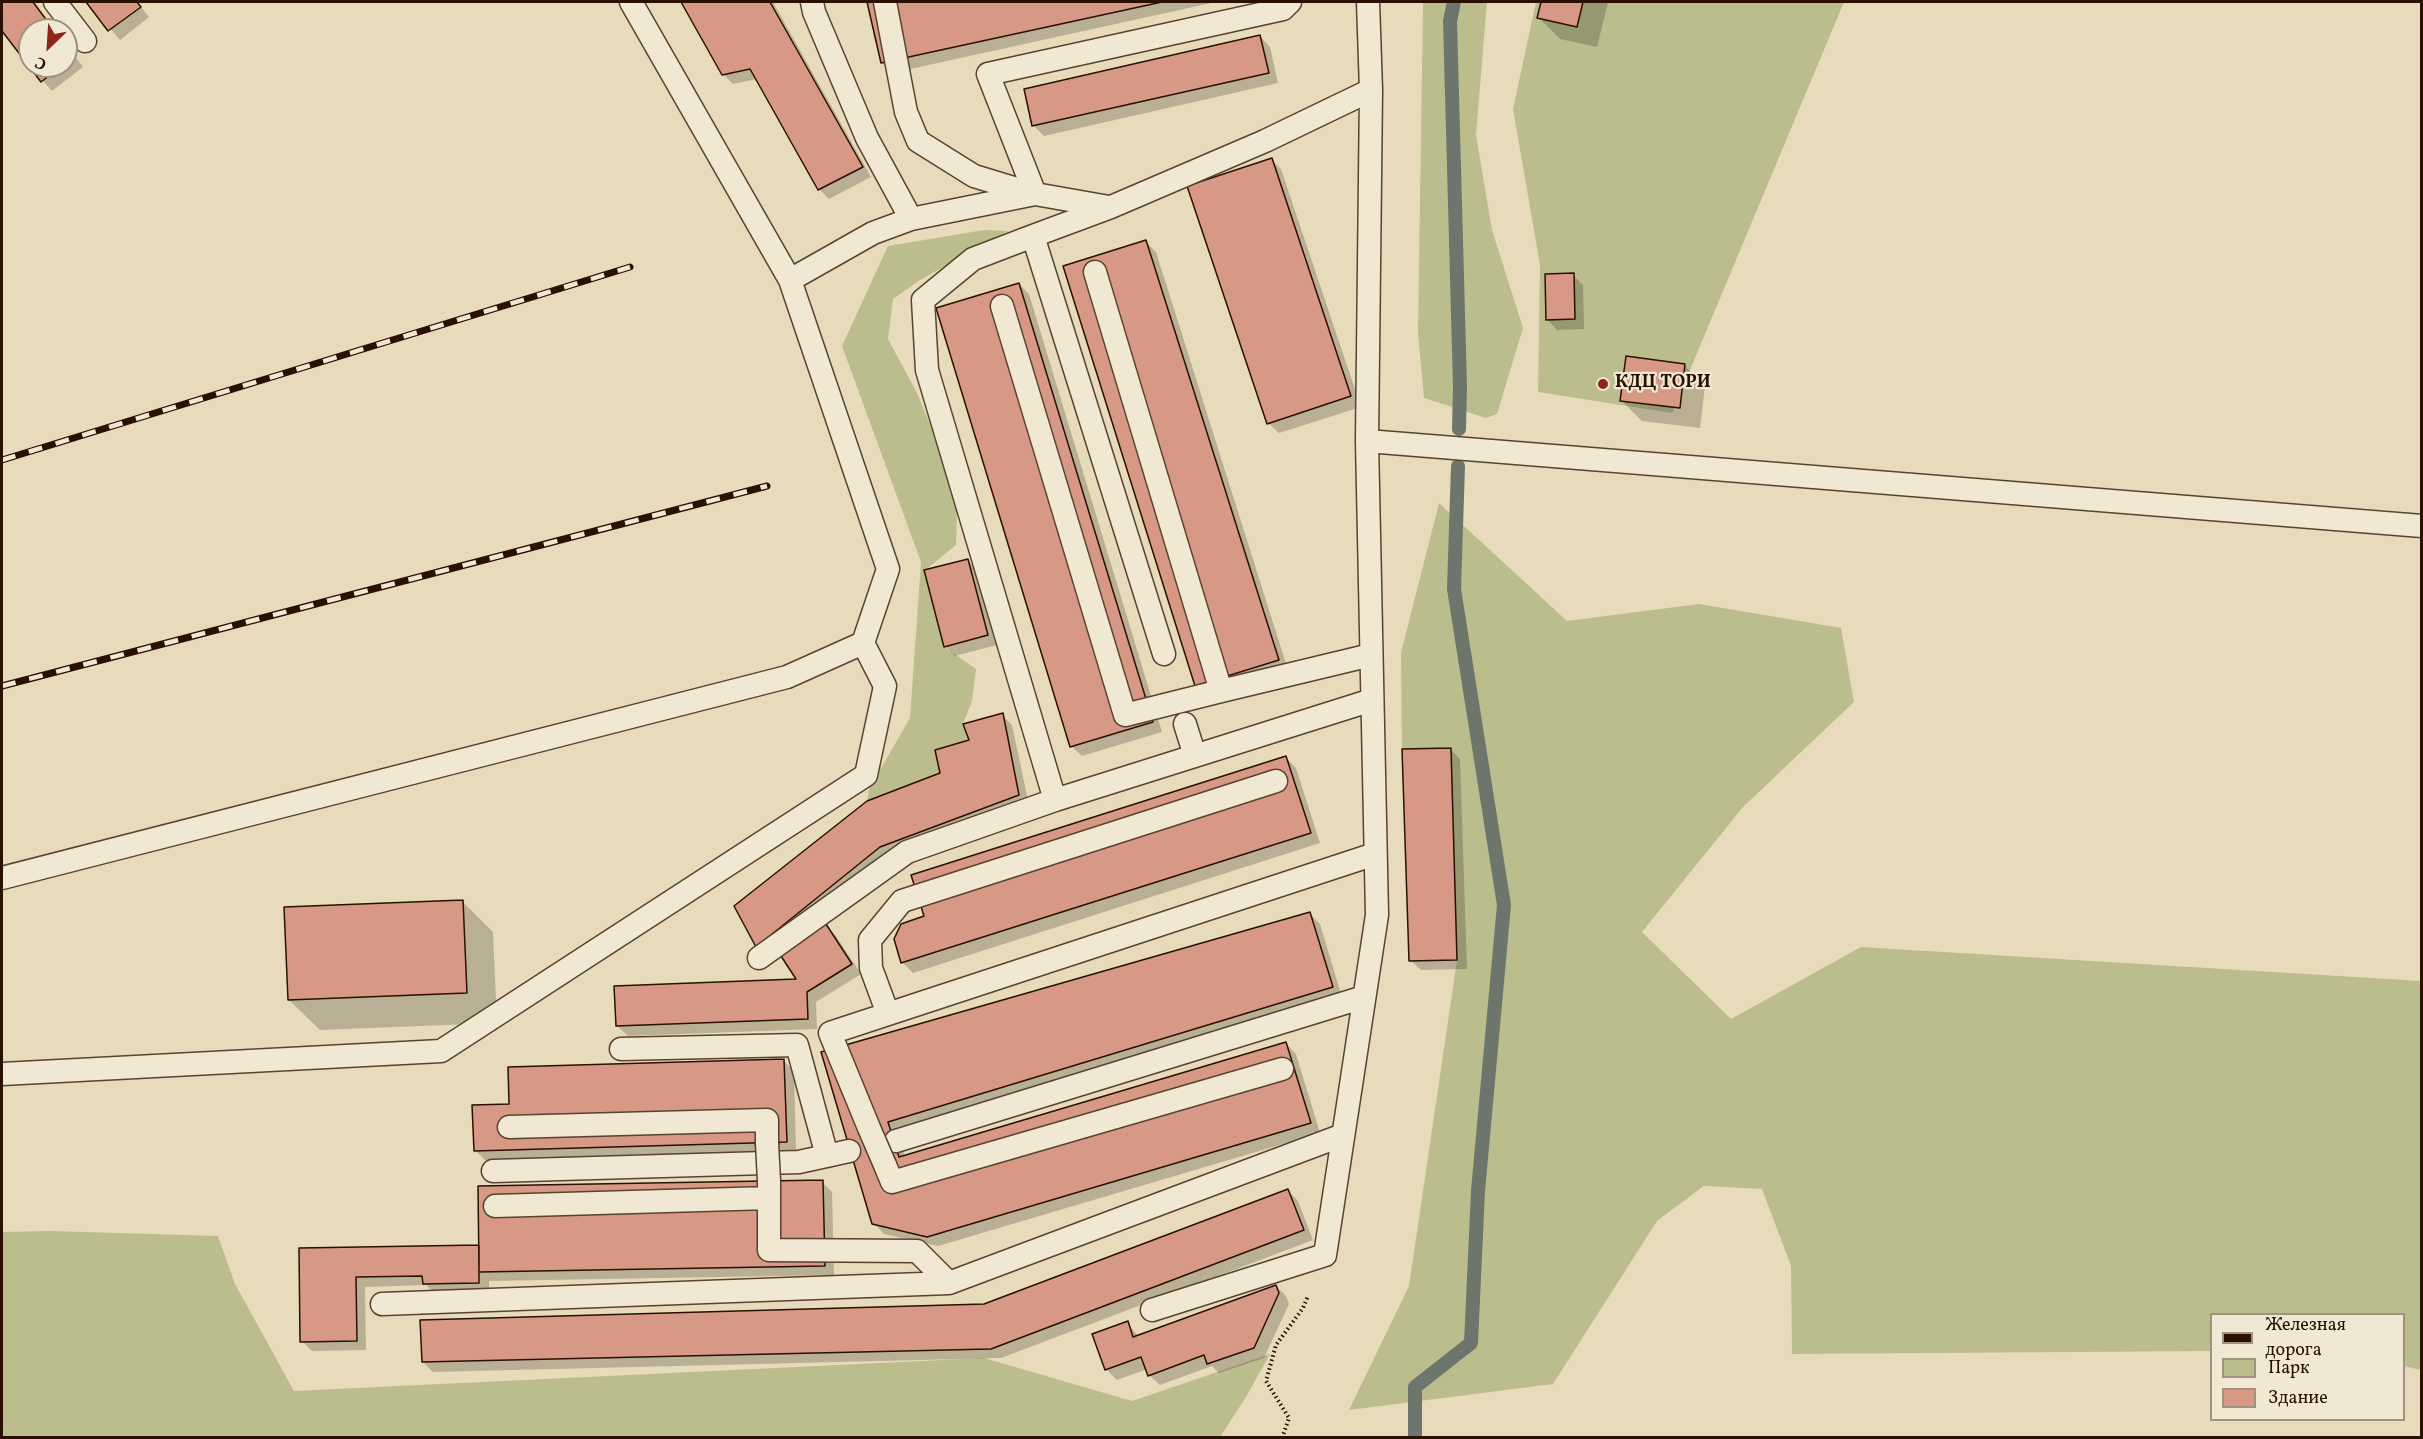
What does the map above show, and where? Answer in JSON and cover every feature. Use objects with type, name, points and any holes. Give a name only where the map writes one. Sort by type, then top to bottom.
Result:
[{"type":"lane","points":[[55,2],[85,41]]},
{"type":"lane","points":[[2,1074],[441,1051],[866,775],[885,686],[863,643],[888,569],[790,280],[631,2]]},
{"type":"lane","points":[[885,2],[906,112],[918,141],[974,177],[1035,194],[1111,207]]},
{"type":"lane","points":[[1035,194],[988,74],[1283,9],[1290,2]]},
{"type":"lane","points":[[1152,1310],[1325,1256],[1377,915],[1367,441],[1371,90],[1368,2]]},
{"type":"lane","points":[[811,5],[867,138],[911,219]]},
{"type":"lane","points":[[1055,801],[927,370],[923,300],[973,259],[1111,207],[1265,141],[1371,90]]},
{"type":"lane","points":[[790,280],[873,233],[911,219],[1035,194]]},
{"type":"lane","points":[[1033,236],[1164,654]]},
{"type":"lane","points":[[1095,272],[1221,691]]},
{"type":"lane","points":[[1002,306],[1125,715],[1371,655]]},
{"type":"lane","points":[[1367,441],[2421,526]]},
{"type":"lane","points":[[2,878],[787,677],[863,643]]},
{"type":"lane","points":[[759,958],[907,852],[1055,801],[1372,700]]},
{"type":"lane","points":[[1185,724],[1195,756]]},
{"type":"lane","points":[[888,1014],[871,968],[870,939],[902,901],[1276,781]]},
{"type":"lane","points":[[1282,1069],[892,1182],[830,1033],[1375,854]]},
{"type":"lane","points":[[896,1141],[1364,997]]},
{"type":"lane","points":[[493,1171],[799,1162],[838,1153],[797,1045],[621,1048]]},
{"type":"lane","points":[[509,1127],[766,1120],[769,1250],[917,1251],[950,1283]]},
{"type":"lane","points":[[382,1304],[950,1283],[1343,1135]]},
{"type":"lane","points":[[495,1206],[769,1190]]},
{"type":"path","points":[[1282,1437],[1289,1418],[1266,1381],[1276,1345],[1303,1308],[1325,1256]]},
{"type":"green space","points":[[1423,2],[1487,2],[1476,135],[1492,230],[1523,328],[1497,414],[1486,418],[1424,398],[1418,333]]},
{"type":"green space","points":[[1536,2],[1844,2],[1672,413],[1538,392],[1540,265],[1513,109]]},
{"type":"green space","points":[[984,230],[1008,231],[920,280],[893,299],[888,339],[917,393],[950,473],[957,508],[956,545],[924,571],[944,647],[976,669],[972,701],[963,724],[969,740],[935,750],[940,773],[867,801],[869,789],[910,718],[921,562],[842,346],[888,246]]},
{"type":"green space","points":[[1439,503],[1567,621],[1699,604],[1841,628],[1854,702],[1743,807],[1642,932],[1731,1019],[1861,947],[2421,981],[2421,1370],[2405,1366],[2405,1313],[2210,1313],[2210,1351],[1792,1354],[1791,1266],[1762,1189],[1704,1186],[1657,1221],[1553,1384],[1349,1410],[1409,1286],[1457,960],[1451,748],[1402,749],[1401,653]]},
{"type":"green space","points":[[50,1231],[218,1236],[235,1284],[294,1391],[984,1358],[1132,1401],[1270,1354],[1220,1437],[2,1437],[2,1232]]},
{"type":"building","points":[[2,2],[33,2],[45,18],[18,18],[18,52],[2,31]]},
{"type":"building","points":[[86,2],[137,2],[141,7],[108,31]]},
{"type":"building","points":[[681,2],[770,2],[863,167],[818,190],[750,69],[722,75]]},
{"type":"building","points":[[867,2],[1162,2],[881,63]]},
{"type":"building","points":[[1541,2],[1583,2],[1577,27],[1537,18]]},
{"type":"building","points":[[1260,35],[1269,73],[1032,126],[1024,89]]},
{"type":"building","points":[[1272,158],[1351,396],[1267,424],[1187,186]]},
{"type":"building","points":[[1146,240],[1279,660],[1195,686],[1063,266]]},
{"type":"building","points":[[1574,273],[1575,319],[1546,320],[1545,274]]},
{"type":"building","points":[[1019,283],[1153,722],[1070,747],[936,308]]},
{"type":"building","points":[[1626,356],[1685,364],[1680,408],[1620,401]]},
{"type":"building","points":[[968,559],[988,635],[944,647],[924,570]]},
{"type":"building","points":[[1003,713],[1019,795],[880,847],[756,947],[734,906],[867,801],[940,773],[935,750],[969,740],[963,724]]},
{"type":"building","points":[[1451,748],[1457,960],[1409,961],[1402,749]]},
{"type":"building","points":[[1286,756],[1311,833],[901,963],[894,939],[901,924],[924,916],[911,875]]},
{"type":"building","points":[[463,900],[467,993],[288,1000],[284,907]]},
{"type":"building","points":[[1310,912],[1333,987],[888,1122],[899,1157],[1286,1042],[1311,1123],[927,1237],[872,1224],[821,1052]]},
{"type":"building","points":[[826,924],[852,964],[807,992],[808,1019],[616,1026],[614,986],[796,979],[779,953]]},
{"type":"building","points":[[784,1059],[787,1142],[474,1151],[472,1105],[509,1104],[508,1067]]},
{"type":"building","points":[[823,1180],[825,1266],[479,1272],[478,1186]]},
{"type":"building","points":[[1288,1189],[1304,1230],[991,1349],[422,1362],[420,1320],[984,1304]]},
{"type":"building","points":[[479,1245],[479,1283],[423,1284],[422,1276],[356,1277],[357,1341],[300,1342],[299,1248]]},
{"type":"building","points":[[1276,1285],[1279,1293],[1254,1348],[1207,1364],[1204,1355],[1148,1376],[1141,1357],[1105,1370],[1092,1334],[1128,1321],[1133,1337]]},
{"type":"waterway","points":[[1454,2],[1450,21],[1460,387],[1459,429]]},
{"type":"waterway","points":[[1415,1438],[1415,1387],[1471,1343],[1478,1191],[1504,905],[1454,589],[1458,466]]},
{"type":"railway","points":[[2,460],[630,267]]},
{"type":"railway","points":[[2,686],[767,486]]},
{"type":"place","name":"КДЦ ТОРИ","points":[[1603,384]]}]
